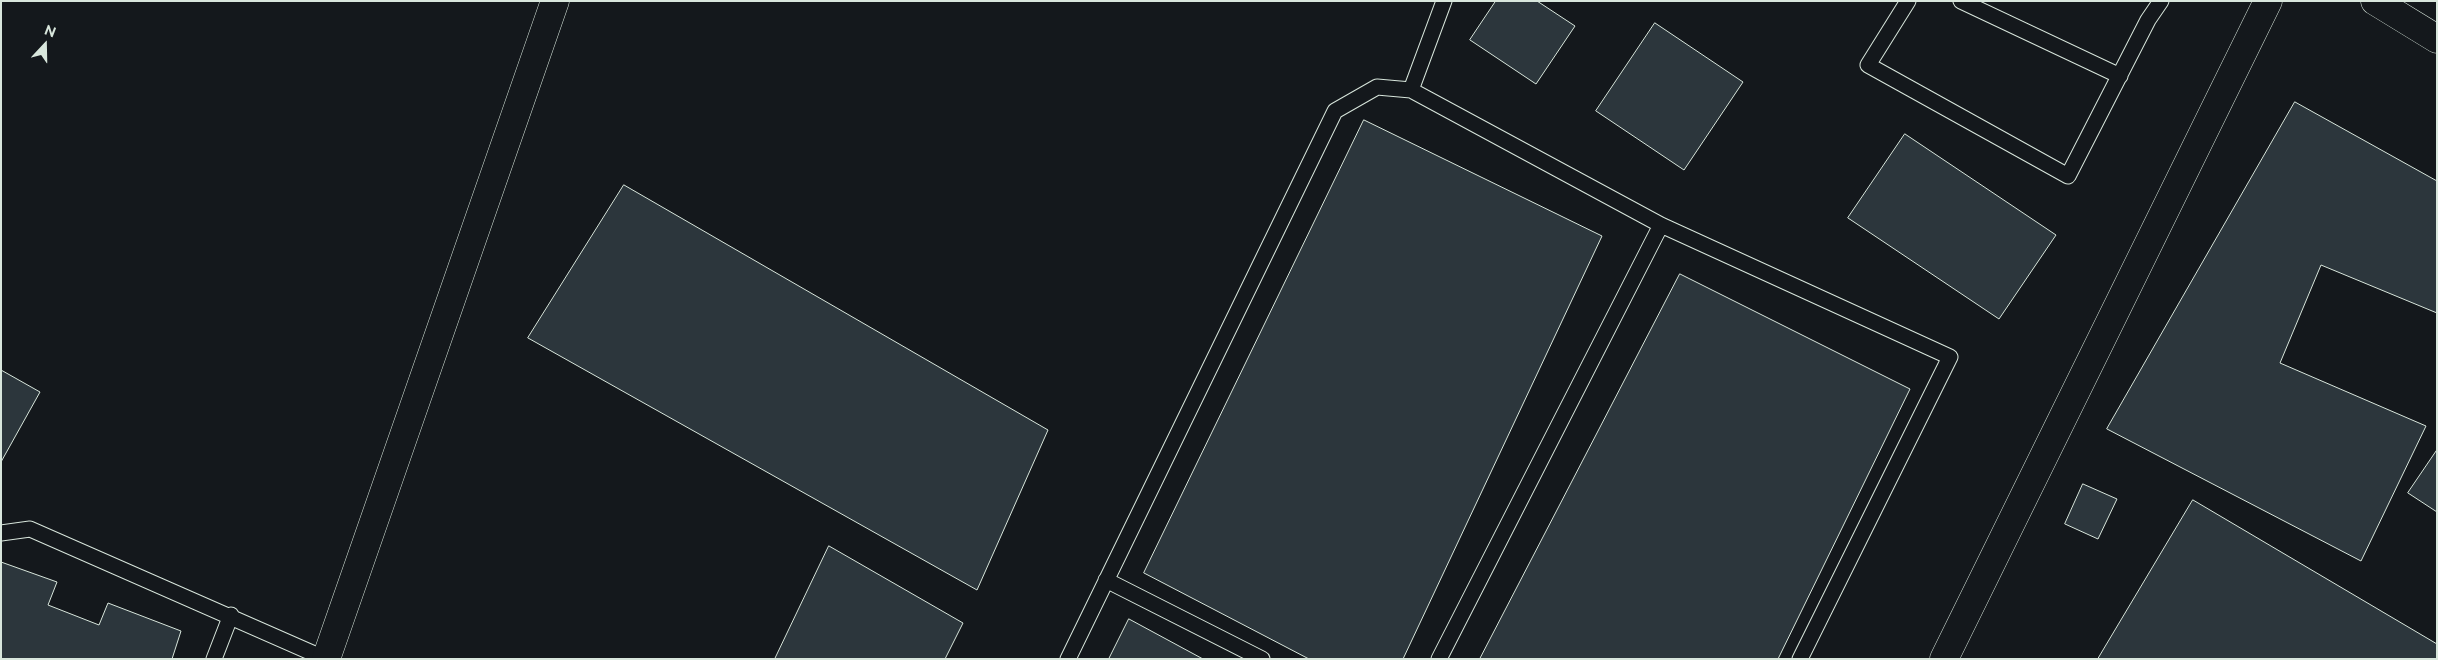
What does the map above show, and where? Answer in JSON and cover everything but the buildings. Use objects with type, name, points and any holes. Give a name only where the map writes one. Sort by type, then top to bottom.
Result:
[{"type":"street","points":[[326,659],[555,1]]},
{"type":"street","points":[[1944,659],[2268,1]]},
{"type":"street","points":[[2375,1],[2437,39]]},
{"type":"lane","points":[[1411,90],[1444,1]]},
{"type":"lane","points":[[1908,1],[1868,65],[2068,176],[2148,20],[2161,1]]},
{"type":"lane","points":[[1961,1],[2120,76]]},
{"type":"lane","points":[[1068,659],[1334,111],[1377,86],[1411,90],[1660,225],[1950,357],[1800,659]]},
{"type":"lane","points":[[1438,659],[1660,225]]},
{"type":"lane","points":[[1,533],[30,529],[230,615],[326,659]]},
{"type":"lane","points":[[1106,580],[1262,659]]},
{"type":"lane","points":[[214,659],[230,615]]}]
